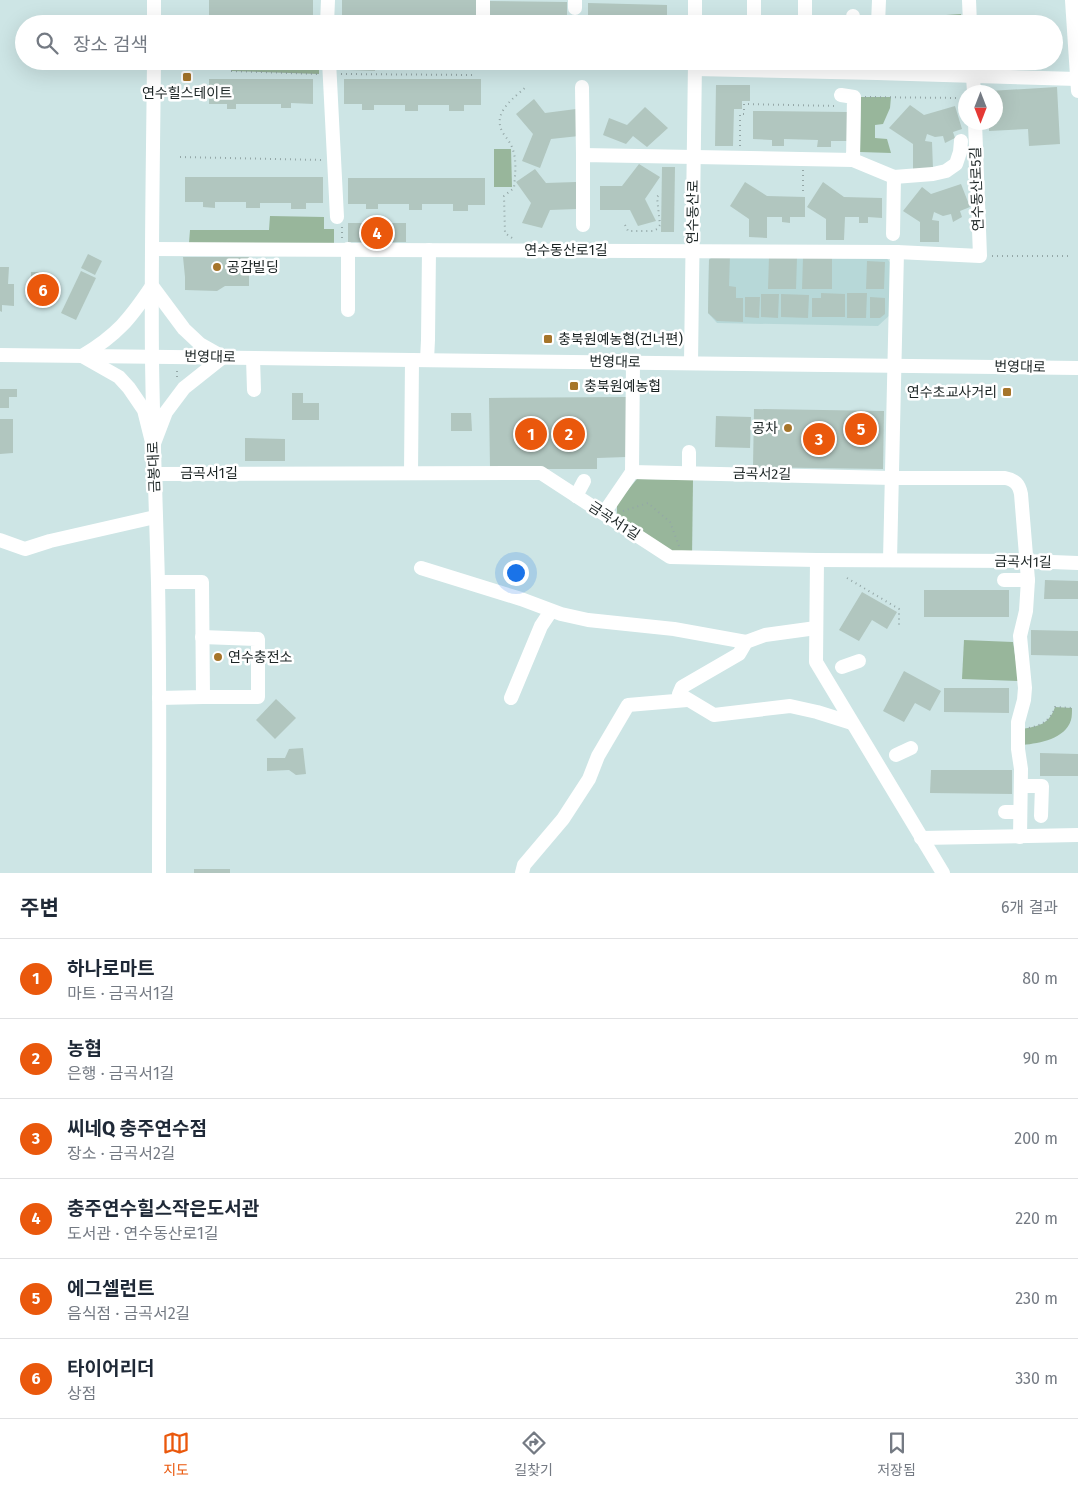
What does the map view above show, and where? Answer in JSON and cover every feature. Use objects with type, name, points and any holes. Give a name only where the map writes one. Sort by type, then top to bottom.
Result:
[{"type":"street","points":[[154,0],[154,15]]},
{"type":"street","points":[[327,15],[328,0]]},
{"type":"street","points":[[483,0],[483,15]]},
{"type":"street","points":[[695,0],[695,15]]},
{"type":"street","points":[[754,0],[754,15]]},
{"type":"street","points":[[805,0],[805,15]]},
{"type":"street","points":[[878,15],[879,0]]},
{"type":"street","points":[[969,0],[970,15]]},
{"type":"street","points":[[1072,0],[1078,91]]},
{"type":"street","name":"금봉대로","points":[[154,70],[152,357],[158,582],[159,873]]},
{"type":"street","points":[[330,70],[340,222]]},
{"type":"street","name":"연수동산로","points":[[691,363],[695,70]]},
{"type":"street","points":[[909,70],[973,76],[1077,79]]},
{"type":"street","points":[[973,70],[974,85]]},
{"type":"street","points":[[582,88],[583,225]]},
{"type":"street","points":[[849,99],[853,160]]},
{"type":"street","name":"연수동산로5길","points":[[975,130],[980,256]]},
{"type":"street","points":[[583,155],[853,160],[894,177],[934,174],[946,171],[956,164],[961,141]]},
{"type":"street","points":[[893,234],[894,177]]},
{"type":"street","points":[[345,247],[348,310]]},
{"type":"street","name":"연수동산로1길","points":[[152,249],[345,247],[429,250],[897,252],[980,256]]},
{"type":"street","points":[[427,360],[429,250]]},
{"type":"street","points":[[890,560],[897,252]]},
{"type":"street","points":[[152,286],[184,329],[200,344],[223,357],[184,388],[166,412],[153,446],[144,410],[129,388],[119,377],[82,356],[100,345],[121,328],[152,286]]},
{"type":"street","name":"번영대로","points":[[0,354],[1078,368]]},
{"type":"street","points":[[253,358],[254,390]]},
{"type":"street","points":[[411,473],[412,360]]},
{"type":"street","points":[[610,513],[632,472],[633,362]]},
{"type":"street","points":[[689,452],[689,473]]},
{"type":"street","name":"금곡서2길","points":[[632,472],[892,478],[1005,478],[1015,481],[1020,487],[1026,561]]},
{"type":"street","name":"금곡서1길","points":[[154,474],[541,473],[576,496],[610,513],[670,557],[1078,563]]},
{"type":"street","points":[[576,496],[584,481]]},
{"type":"street","points":[[0,540],[25,549],[68,536],[156,518]]},
{"type":"street","points":[[817,560],[816,662],[942,873]]},
{"type":"street","points":[[1020,836],[1021,770],[1018,749],[1018,722],[1026,688],[1020,636],[1032,612],[1026,561]]},
{"type":"street","points":[[421,568],[521,599],[550,611],[588,620],[674,629],[746,642],[765,634],[816,628]]},
{"type":"street","points":[[1004,580],[1028,580]]},
{"type":"street","points":[[158,582],[202,582],[203,697]]},
{"type":"street","points":[[512,698],[541,626],[550,611]]},
{"type":"street","points":[[159,698],[258,697],[258,639],[202,637]]},
{"type":"street","points":[[746,642],[739,654],[682,687],[680,694],[714,715],[790,706],[852,723]]},
{"type":"street","points":[[842,667],[859,661]]},
{"type":"street","points":[[522,873],[524,865],[563,819],[589,779],[598,756],[628,705],[687,700]]},
{"type":"street","points":[[896,755],[911,748]]},
{"type":"street","points":[[1021,786],[1042,786],[1041,816]]},
{"type":"street","points":[[1005,812],[1020,812]]},
{"type":"street","points":[[921,838],[1078,835]]},
{"type":"path","points":[[231,71],[319,74]]},
{"type":"path","points":[[338,74],[473,75]]},
{"type":"path","points":[[513,238],[504,233],[504,196],[514,188],[515,154],[511,143],[500,126],[500,117],[504,108],[527,86]]},
{"type":"path","points":[[740,150],[740,114],[744,114],[744,104],[849,99],[958,98]]},
{"type":"path","points":[[180,157],[327,160]]},
{"type":"path","points":[[803,168],[803,194]]},
{"type":"path","points":[[625,225],[628,231],[653,231],[657,229],[660,225],[657,197],[662,193]]},
{"type":"path","points":[[340,222],[345,247]]},
{"type":"path","points":[[980,256],[1069,256]]},
{"type":"path","points":[[610,513],[648,503],[670,522],[683,558]]},
{"type":"path","points":[[847,578],[900,609],[899,626]]},
{"type":"path","points":[[1028,728],[1043,724],[1054,712],[1055,707],[1072,708]]},
{"type":"shaded area","points":[[715,253],[885,256],[892,265],[891,314],[878,326],[717,323],[708,313],[709,259]]},
{"type":"green space","points":[[319,70],[319,74],[231,71]]},
{"type":"green space","points":[[861,97],[891,97],[890,108],[883,124],[875,125],[875,138],[887,139],[891,153],[860,152]]},
{"type":"green space","points":[[494,149],[511,149],[512,187],[494,187]]},
{"type":"green space","points":[[270,216],[324,217],[324,229],[334,229],[334,244],[189,243],[190,230],[269,230]]},
{"type":"green space","points":[[637,479],[693,480],[692,558],[670,557],[617,522],[617,503]]},
{"type":"green space","points":[[964,640],[1013,642],[1019,681],[962,679]]},
{"type":"green space","points":[[1055,707],[1072,708],[1071,719],[1063,732],[1051,739],[1023,745],[1022,729],[1042,724],[1050,718]]},
{"type":"building","points":[[209,0],[313,0],[313,15],[209,15]]},
{"type":"building","points":[[342,0],[480,0],[480,15],[342,15]]},
{"type":"building","points":[[488,1],[567,2],[567,15],[487,15]]},
{"type":"building","points":[[588,3],[667,5],[667,15],[588,15]]},
{"type":"building","points":[[209,79],[313,79],[313,104],[291,103],[291,108],[281,108],[281,104],[236,104],[236,109],[227,109],[227,104],[209,104]]},
{"type":"building","points":[[344,79],[481,79],[481,105],[464,105],[464,111],[449,111],[449,105],[418,105],[418,111],[405,111],[405,105],[374,105],[374,110],[362,110],[362,104],[344,104]]},
{"type":"building","points":[[716,85],[750,85],[750,101],[742,101],[742,109],[734,109],[733,146],[715,146]]},
{"type":"building","points":[[1057,87],[1060,144],[1029,146],[1028,129],[989,131],[1003,130],[1003,90]]},
{"type":"building","points":[[534,99],[545,113],[576,109],[579,136],[551,139],[540,168],[522,161],[533,134],[516,114]]},
{"type":"building","points":[[910,105],[924,115],[955,106],[958,116],[959,130],[953,132],[955,138],[945,143],[943,136],[935,137],[927,134],[925,141],[932,142],[933,169],[913,169],[913,144],[889,128]]},
{"type":"building","points":[[645,107],[668,128],[647,147],[633,136],[626,144],[603,135],[609,118],[627,125]]},
{"type":"building","points":[[753,111],[847,112],[847,141],[831,141],[831,147],[817,147],[818,140],[784,139],[784,146],[772,146],[772,140],[753,139]]},
{"type":"building","points":[[639,164],[660,177],[645,199],[656,221],[638,226],[630,210],[600,210],[600,186],[622,186]]},
{"type":"building","points":[[662,167],[675,167],[674,232],[661,232]]},
{"type":"building","points":[[535,169],[546,183],[576,182],[577,209],[550,210],[542,228],[522,223],[531,203],[516,182]]},
{"type":"building","points":[[185,177],[323,177],[323,203],[306,203],[306,209],[291,209],[291,203],[260,203],[260,208],[246,208],[246,202],[215,202],[215,208],[203,207],[203,202],[185,202]]},
{"type":"building","points":[[348,178],[485,178],[485,205],[468,205],[468,211],[453,211],[453,204],[422,204],[422,210],[409,210],[409,204],[378,204],[378,209],[366,209],[366,204],[348,204]]},
{"type":"building","points":[[745,182],[767,196],[805,197],[805,217],[790,217],[790,223],[782,222],[782,217],[767,217],[767,238],[749,237],[749,219],[730,206]]},
{"type":"building","points":[[823,182],[844,197],[882,198],[882,218],[868,217],[868,223],[859,223],[859,217],[845,217],[844,240],[826,240],[826,219],[807,207]]},
{"type":"building","points":[[961,184],[970,207],[960,211],[962,217],[953,222],[951,214],[943,216],[934,212],[932,220],[939,221],[939,242],[920,242],[920,222],[903,211],[922,187],[931,194]]},
{"type":"building","points":[[348,223],[406,223],[406,242],[348,242]]},
{"type":"building","points":[[88,254],[102,261],[95,275],[81,268]]},
{"type":"building","points":[[714,255],[730,255],[729,286],[736,287],[736,298],[743,298],[743,322],[717,321],[708,313],[709,260]]},
{"type":"building","points":[[769,256],[797,257],[796,289],[768,289]]},
{"type":"building","name":"공감빌딩","points":[[183,257],[249,257],[249,286],[225,286],[217,291],[185,290]]},
{"type":"building","points":[[803,258],[832,258],[832,289],[802,289]]},
{"type":"building","points":[[867,261],[885,262],[884,289],[866,289]]},
{"type":"building","points":[[0,267],[9,267],[8,284],[14,284],[14,306],[2,305],[2,312],[0,311]]},
{"type":"building","points":[[81,271],[96,278],[76,320],[61,313]]},
{"type":"building","points":[[31,272],[42,272],[42,281],[55,281],[55,300],[31,300]]},
{"type":"building","points":[[821,293],[845,294],[845,317],[812,317],[812,298],[821,298]]},
{"type":"building","points":[[847,293],[867,293],[866,318],[847,318]]},
{"type":"building","points":[[761,294],[779,294],[778,318],[761,317]]},
{"type":"building","points":[[781,294],[809,295],[808,318],[781,317]]},
{"type":"building","points":[[745,297],[760,297],[759,318],[745,317]]},
{"type":"building","points":[[870,297],[885,298],[885,314],[880,318],[870,318]]},
{"type":"building","points":[[0,389],[17,389],[17,397],[9,397],[9,408],[0,408]]},
{"type":"building","points":[[292,393],[303,393],[303,403],[319,403],[319,420],[292,420]]},
{"type":"building","points":[[626,397],[626,457],[597,458],[597,469],[490,469],[489,398]]},
{"type":"building","points":[[754,409],[884,411],[883,469],[753,467]]},
{"type":"building","points":[[451,413],[471,413],[472,431],[451,431]]},
{"type":"building","points":[[716,416],[751,417],[750,448],[715,447]]},
{"type":"building","points":[[0,419],[13,419],[13,453],[0,454]]},
{"type":"building","points":[[245,438],[285,439],[285,461],[245,461]]},
{"type":"building","points":[[1045,580],[1078,581],[1078,599],[1044,599]]},
{"type":"building","points":[[924,590],[1009,590],[1009,617],[924,617]]},
{"type":"building","points":[[862,592],[897,612],[887,629],[872,620],[859,641],[839,630]]},
{"type":"building","points":[[1031,630],[1078,631],[1078,656],[1031,655]]},
{"type":"building","points":[[904,671],[941,691],[930,711],[915,703],[904,722],[883,711]]},
{"type":"building","points":[[944,688],[1009,688],[1009,713],[944,712]]},
{"type":"building","points":[[276,699],[296,718],[275,739],[256,720]]},
{"type":"building","points":[[303,748],[306,774],[296,775],[289,770],[267,771],[267,758],[285,758],[289,749]]},
{"type":"building","points":[[1040,753],[1078,754],[1078,776],[1040,776]]},
{"type":"building","points":[[931,770],[1012,770],[1012,794],[930,793]]},
{"type":"building","points":[[194,869],[230,869],[230,873],[194,873]]},
{"type":"place","name":"연수힐스테이트","points":[[187,77]]},
{"type":"place","name":"충주연수힐스작은도서관","points":[[377,233]]},
{"type":"place","name":"공감빌딩","points":[[217,267]]},
{"type":"place","name":"타이어리더","points":[[43,290]]},
{"type":"place","name":"충북원예농협(건너편)","points":[[548,339]]},
{"type":"place","name":"충북원예농협","points":[[574,386]]},
{"type":"place","name":"연수초교사거리","points":[[1007,392]]},
{"type":"place","name":"공차","points":[[788,428]]},
{"type":"place","name":"에그셀런트","points":[[861,429]]},
{"type":"place","name":"하나로마트","points":[[531,434]]},
{"type":"place","name":"농협","points":[[569,434]]},
{"type":"place","name":"씨네Q 충주연수점","points":[[819,439]]},
{"type":"place","name":"연수충전소","points":[[218,657]]}]
